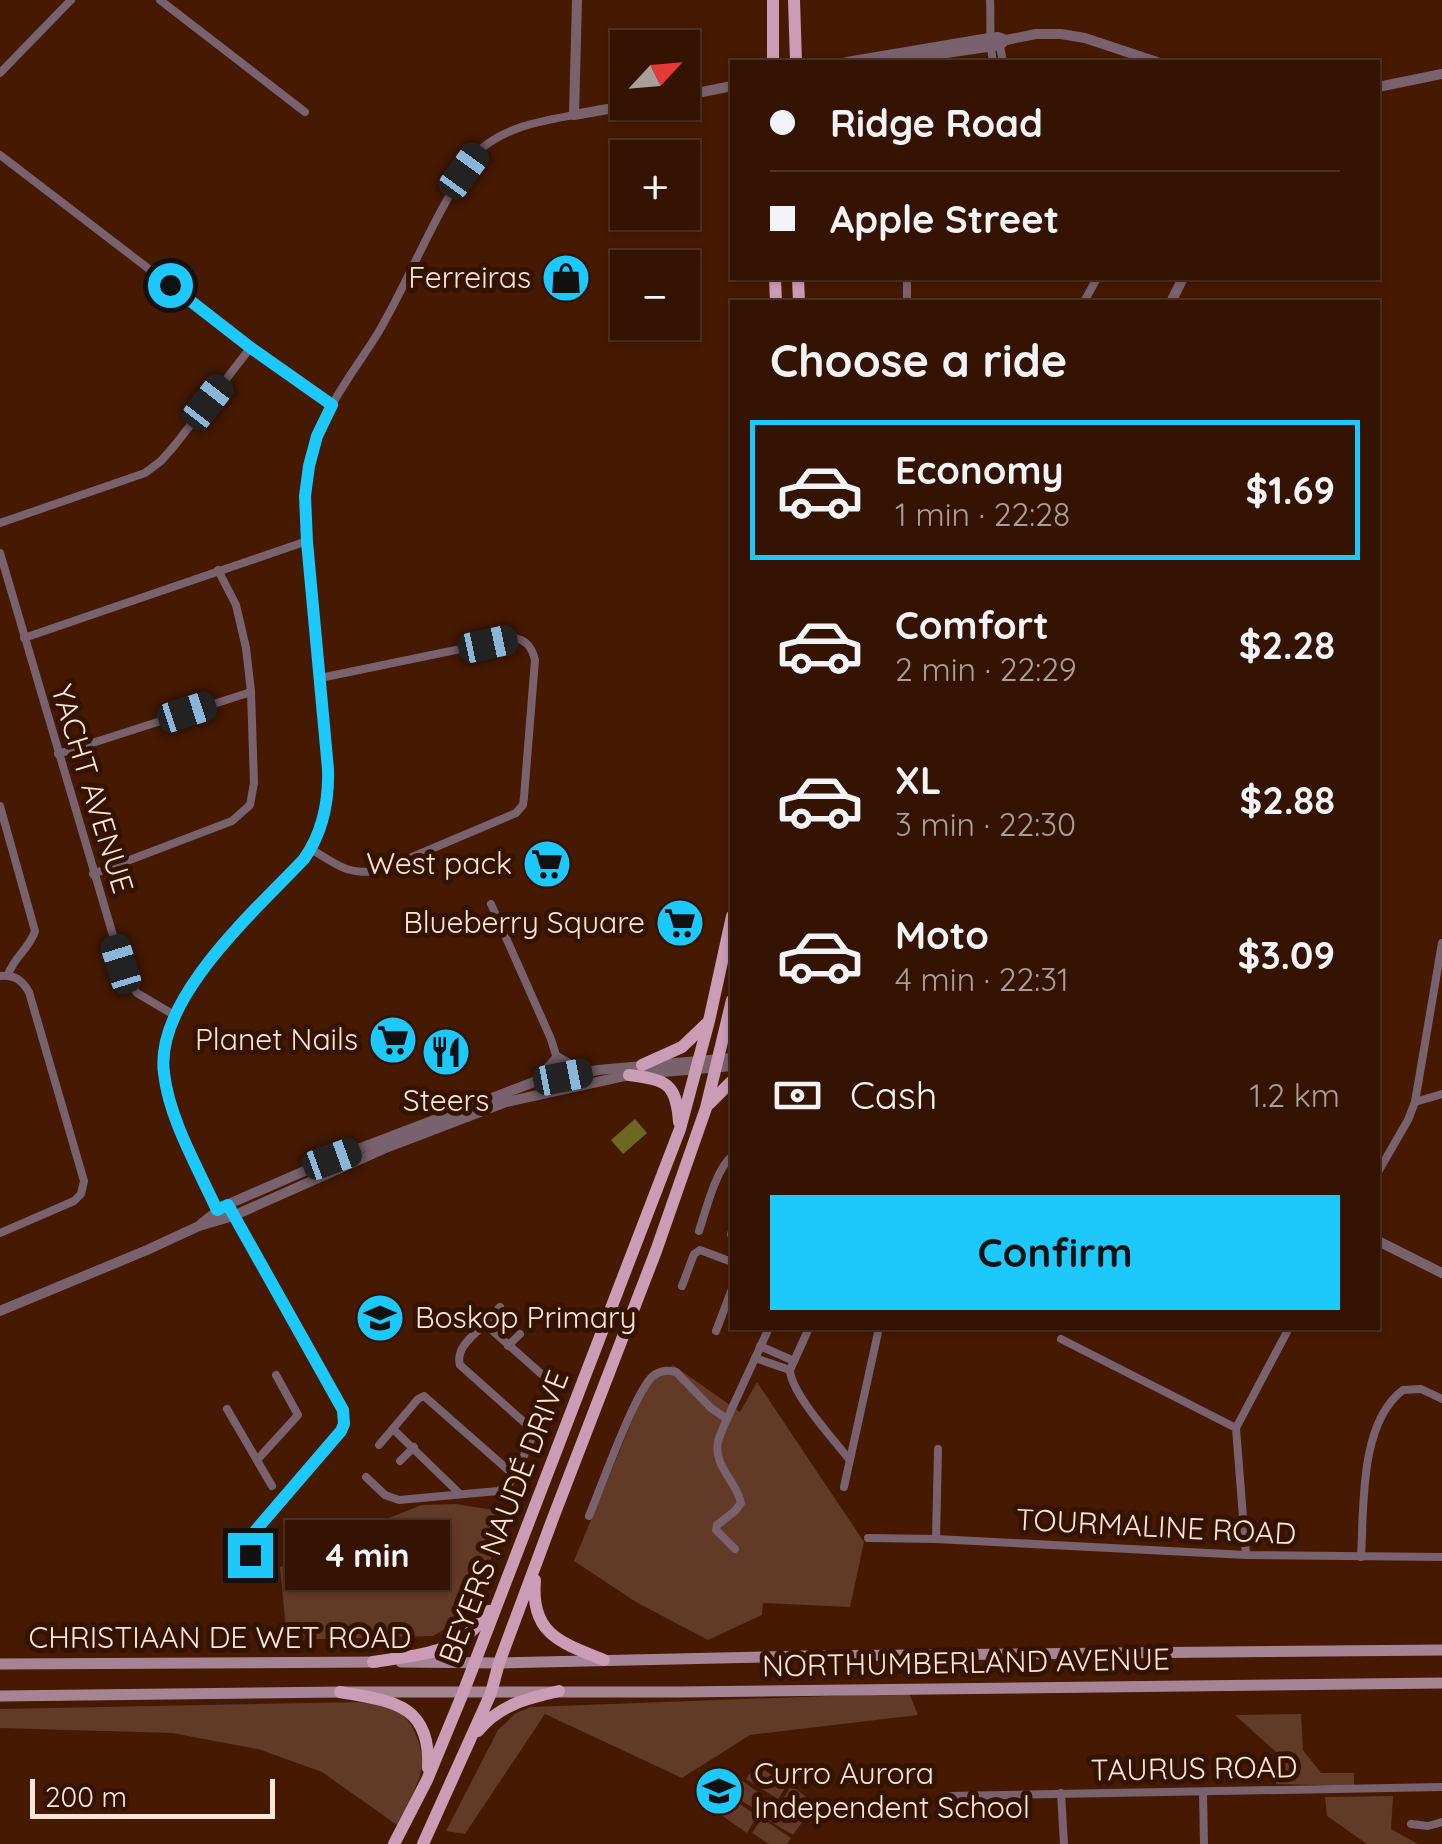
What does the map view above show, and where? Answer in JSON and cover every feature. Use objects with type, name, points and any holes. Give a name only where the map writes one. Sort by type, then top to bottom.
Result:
[{"type":"main road","points":[[773,0],[773,60]]},
{"type":"main road","points":[[794,0],[796,60]]},
{"type":"main road","name":"BEYERS NAUDÉ DRIVE","points":[[394,1844],[427,1780],[463,1693],[680,1129],[730,925]]},
{"type":"main road","name":"BEYERS NAUDÉ DRIVE","points":[[423,1844],[491,1693],[538,1558],[656,1251],[722,1061],[730,1012]]},
{"type":"main road","points":[[642,1065],[682,1047],[709,1021]]},
{"type":"main road","points":[[629,1075],[658,1079],[673,1090],[680,1129]]},
{"type":"main road","points":[[706,1108],[730,1084]]},
{"type":"main road","points":[[538,1558],[535,1597],[544,1628],[572,1649],[604,1660]]},
{"type":"main road","points":[[373,1662],[450,1647],[476,1628],[502,1590]]},
{"type":"main road","name":"NORTHUMBERLAND AVENUE","points":[[499,1663],[1442,1650]]},
{"type":"main road","name":"CHRISTIAAN DE WET ROAD","points":[[0,1664],[499,1663]]},
{"type":"main road","name":"NORTHUMBERLAND AVENUE","points":[[491,1693],[1442,1683]]},
{"type":"main road","points":[[470,1741],[503,1708],[559,1691]]},
{"type":"main road","points":[[340,1692],[392,1701],[410,1712],[426,1736],[427,1780]]},
{"type":"main road","name":"CHRISTIAAN DE WET ROAD","points":[[0,1696],[491,1693]]},
{"type":"street","points":[[0,73],[71,0]]},
{"type":"street","points":[[160,0],[305,112]]},
{"type":"street","points":[[574,115],[577,0]]},
{"type":"street","points":[[990,0],[1002,60]]},
{"type":"street","points":[[860,60],[1036,34],[1085,38],[1151,60]]},
{"type":"street","points":[[896,60],[996,39]]},
{"type":"street","points":[[993,60],[996,39]]},
{"type":"street","points":[[1380,87],[1442,74]]},
{"type":"street","points":[[700,92],[730,86]]},
{"type":"street","points":[[250,1555],[256,1530],[337,1436],[344,1418],[339,1402],[225,1213],[168,1096],[163,1054],[168,1031],[174,1015],[213,957],[311,850],[324,818],[328,785],[305,496],[317,436],[379,331],[442,208],[479,150],[518,127],[610,109]]},
{"type":"street","points":[[0,156],[332,405]]},
{"type":"street","points":[[0,523],[153,468],[251,348]]},
{"type":"street","points":[[24,638],[307,542]]},
{"type":"street","name":"YACHT AVENUE","points":[[0,553],[121,964],[138,993],[174,1015]]},
{"type":"street","points":[[94,874],[232,821],[250,804],[254,783],[252,692],[241,623],[218,570]]},
{"type":"street","points":[[311,850],[350,871],[379,871],[520,808],[535,660],[528,644],[514,638],[320,678]]},
{"type":"street","points":[[58,754],[252,692]]},
{"type":"street","points":[[0,806],[35,931],[4,976],[24,984],[33,1003],[84,1185],[74,1201],[0,1233]]},
{"type":"street","points":[[491,904],[558,1056],[565,1083]]},
{"type":"street","points":[[1380,1169],[1415,1102],[1442,943]]},
{"type":"street","points":[[558,1056],[576,1067],[598,1070],[698,1064]]},
{"type":"street","points":[[534,1082],[558,1056]]},
{"type":"street","points":[[0,1311],[199,1226],[332,1159],[534,1082],[565,1083],[722,1061]]},
{"type":"street","points":[[225,1213],[444,1124],[598,1070]]},
{"type":"street","points":[[1415,1102],[1442,1094]]},
{"type":"street","points":[[699,1231],[718,1178],[730,1158]]},
{"type":"street","points":[[1380,1242],[1442,1272]]},
{"type":"street","points":[[682,1286],[694,1254],[700,1250],[730,1261]]},
{"type":"street","points":[[716,1332],[730,1294]]},
{"type":"street","points":[[500,1307],[460,1351],[458,1359],[534,1432]]},
{"type":"street","points":[[366,1477],[385,1495],[399,1500],[498,1491],[508,1485],[552,1387],[485,1324]]},
{"type":"street","points":[[735,1549],[716,1530],[741,1503],[718,1454],[718,1441],[767,1330]]},
{"type":"street","points":[[808,1330],[790,1377],[849,1460]]},
{"type":"street","points":[[844,1487],[879,1330]]},
{"type":"street","points":[[1246,1555],[1236,1428],[1288,1330]]},
{"type":"street","points":[[508,1346],[520,1334]]},
{"type":"street","points":[[1061,1339],[1236,1428]]},
{"type":"street","points":[[760,1346],[792,1365]]},
{"type":"street","points":[[755,1358],[792,1365]]},
{"type":"street","points":[[589,1516],[646,1383],[655,1374],[676,1372],[727,1419]]},
{"type":"street","points":[[256,1460],[298,1416],[276,1375]]},
{"type":"street","points":[[1361,1557],[1372,1436],[1402,1390],[1421,1389],[1442,1399]]},
{"type":"street","points":[[379,1444],[418,1398],[424,1396],[514,1476]]},
{"type":"street","points":[[227,1409],[272,1486]]},
{"type":"street","points":[[393,1429],[460,1494]]},
{"type":"street","points":[[400,1461],[414,1447]]},
{"type":"street","points":[[936,1540],[938,1449]]},
{"type":"street","name":"TOURMALINE ROAD","points":[[868,1538],[1246,1555],[1442,1557]]},
{"type":"street","name":"TAURUS ROAD","points":[[947,1796],[1442,1787]]},
{"type":"street","points":[[1203,1792],[1204,1844]]},
{"type":"street","points":[[1061,1793],[1064,1844]]},
{"type":"street","points":[[1412,1824],[1428,1826],[1442,1822]]},
{"type":"shaded area","points":[[635,1119],[647,1133],[623,1154],[611,1140]]},
{"type":"shaded area","points":[[673,1365],[740,1412],[757,1382],[864,1542],[850,1607],[763,1603],[762,1615],[708,1640],[636,1602],[574,1561],[647,1385]]},
{"type":"shaded area","points":[[456,1504],[511,1513],[471,1604],[454,1622],[433,1636],[287,1640],[280,1567],[422,1505]]},
{"type":"shaded area","points":[[909,1693],[918,1715],[750,1735],[682,1778],[545,1714],[465,1834],[446,1831],[498,1730],[516,1713],[531,1707]]},
{"type":"shaded area","points":[[360,1702],[398,1711],[410,1723],[418,1740],[422,1767],[397,1825],[322,1772],[258,1749],[172,1733],[0,1728],[0,1709]]},
{"type":"shaded area","points":[[1301,1714],[1303,1750],[1321,1773],[1354,1773],[1354,1786],[1276,1784],[1276,1752],[1235,1715]]},
{"type":"shaded area","points":[[756,1765],[787,1785],[778,1799],[746,1779]]},
{"type":"shaded area","points":[[738,1778],[768,1799],[759,1812],[728,1792]]},
{"type":"shaded area","points":[[791,1786],[822,1808],[812,1824],[782,1801]]},
{"type":"shaded area","points":[[727,1795],[757,1816],[747,1833],[715,1811]]},
{"type":"shaded area","points":[[1393,1796],[1391,1829],[1418,1844],[1367,1844],[1327,1816],[1325,1797]]},
{"type":"shaded area","points":[[773,1802],[803,1821],[793,1835],[763,1817]]},
{"type":"shaded area","points":[[762,1818],[791,1838],[787,1844],[769,1844],[752,1833]]},
{"type":"place","name":"Ferreiras","points":[[566,278]]},
{"type":"place","name":"West pack","points":[[547,864]]},
{"type":"place","name":"Blueberry Square","points":[[680,923]]},
{"type":"place","name":"Planet Nails","points":[[393,1040]]},
{"type":"place","name":"Steers","points":[[446,1052]]},
{"type":"place","name":"Boskop Primary","points":[[380,1318]]},
{"type":"place","name":"Curro Aurora Independent School","points":[[719,1791]]},
{"type":"route","points":[[170,285],[332,405],[317,436],[305,496],[328,769],[324,818],[304,859],[195,981],[174,1015],[163,1054],[168,1096],[217,1210],[228,1205],[343,1410],[341,1431],[256,1530],[250,1555]]}]
